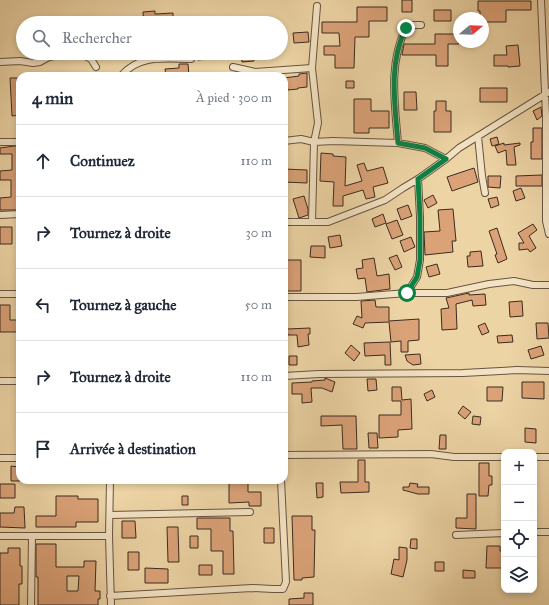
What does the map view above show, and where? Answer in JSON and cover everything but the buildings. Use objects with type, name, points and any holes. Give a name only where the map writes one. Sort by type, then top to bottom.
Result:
[{"type":"street","points":[[541,0],[547,94],[546,221],[549,234]]},
{"type":"street","points":[[312,222],[314,142],[318,123],[312,68],[317,6]]},
{"type":"street","points":[[398,143],[395,100],[396,58],[402,35],[406,28],[413,25],[421,25]]},
{"type":"street","points":[[0,62],[20,61],[33,63],[45,60]]},
{"type":"street","points":[[92,60],[96,67]]},
{"type":"street","points":[[125,72],[132,66],[148,60]]},
{"type":"street","points":[[233,67],[255,72],[312,68]]},
{"type":"street","points":[[288,222],[328,222],[385,200],[418,179],[459,148],[547,94]]},
{"type":"street","points":[[478,136],[485,193]]},
{"type":"street","points":[[288,141],[398,143],[425,148],[446,159]]},
{"type":"street","points":[[0,142],[16,142]]},
{"type":"street","points":[[407,293],[417,277],[420,260],[418,179]]},
{"type":"street","points":[[0,215],[16,214]]},
{"type":"street","points":[[288,297],[356,297],[407,293],[447,293],[489,284],[514,281],[533,285],[549,285]]},
{"type":"street","points":[[0,294],[16,294]]},
{"type":"street","points":[[288,376],[463,373],[517,370],[549,371]]},
{"type":"street","points":[[0,381],[16,381]]},
{"type":"street","points":[[288,455],[431,454],[454,457],[501,457]]},
{"type":"street","points":[[537,457],[549,457]]},
{"type":"street","points":[[0,458],[16,458]]},
{"type":"street","points":[[110,484],[110,605]]},
{"type":"street","points":[[110,596],[252,588],[284,588],[286,582],[281,484]]},
{"type":"street","points":[[110,514],[250,512]]},
{"type":"street","points":[[537,532],[549,532]]},
{"type":"street","points":[[456,535],[501,533]]},
{"type":"street","points":[[0,536],[109,536]]},
{"type":"street","points":[[31,605],[32,536]]},
{"type":"route","points":[[406,28],[402,35],[396,58],[395,100],[398,143],[425,148],[446,159],[418,179],[420,260],[417,277],[407,293]]}]
